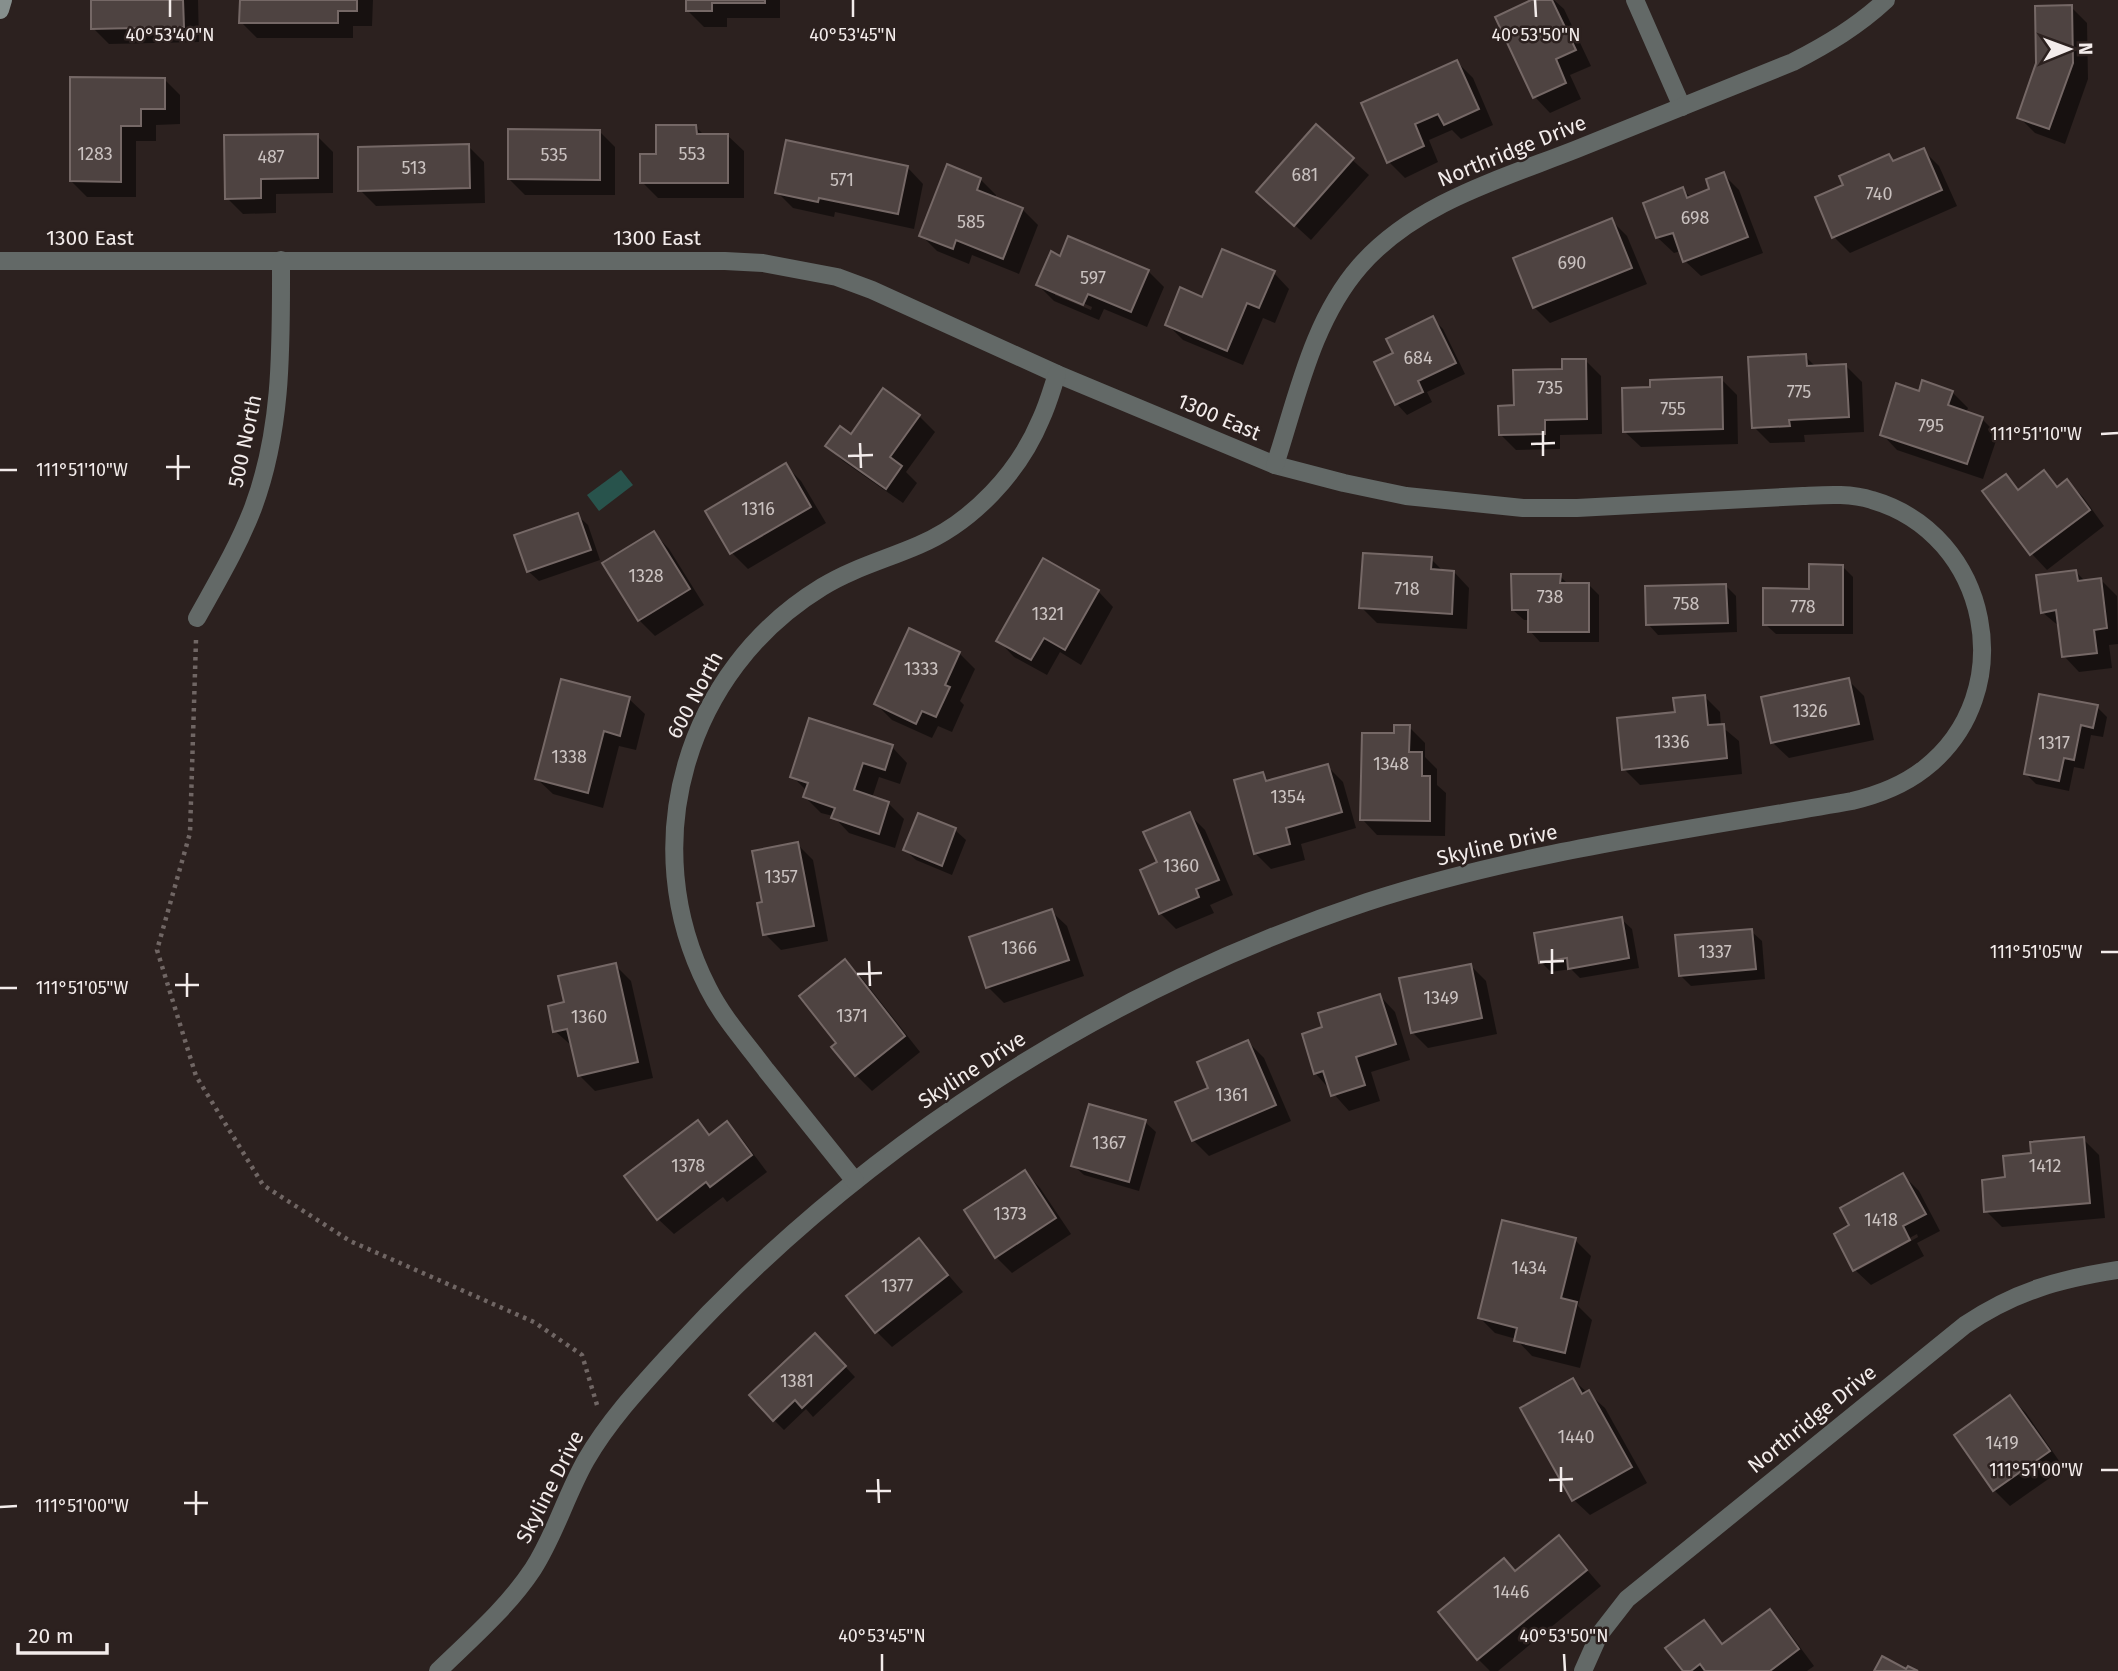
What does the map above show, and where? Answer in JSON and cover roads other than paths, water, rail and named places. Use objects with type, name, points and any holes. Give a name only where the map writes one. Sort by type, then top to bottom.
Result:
[{"type":"main road","points":[[0,10],[2,0]]},
{"type":"street","points":[[1635,0],[1682,107]]},
{"type":"street","name":"Northridge Drive","points":[[1275,465],[1313,349],[1333,304],[1359,268],[1383,243],[1409,222],[1467,193],[1794,62],[1866,19],[1886,0]]},
{"type":"street","name":"500 North","points":[[197,618],[233,552],[253,508],[267,463],[276,420],[280,377],[281,260]]},
{"type":"street","name":"1300 East","points":[[0,261],[763,263],[837,277],[872,290],[1057,374],[1275,465]]},
{"type":"street","name":"600 North","points":[[855,1181],[728,1021],[708,988],[693,954],[681,913],[675,873],[678,794],[688,754],[724,680],[747,649],[771,625],[824,585],[855,569],[922,544],[954,526],[981,504],[1006,477],[1026,449],[1041,419],[1057,374]]},
{"type":"street","name":"Skyline Drive","points":[[438,1671],[530,1574],[555,1529],[585,1462],[605,1431],[672,1352],[744,1278],[855,1181],[934,1122],[1047,1049],[1168,983],[1233,954],[1367,902],[1452,878],[1587,847],[1878,795],[1902,784],[1926,768],[1947,747],[1976,696],[1982,668],[1982,638],[1965,573],[1947,548],[1924,525],[1899,510],[1870,499],[1838,495],[1577,508],[1522,508],[1406,496],[1275,465]]},
{"type":"street","name":"Northridge Drive","points":[[1583,1671],[1599,1635],[1627,1599],[1965,1325],[2008,1299],[2030,1290],[2079,1276],[2118,1270]]},
{"type":"water","points":[[621,470],[633,485],[599,511],[587,495]]}]
